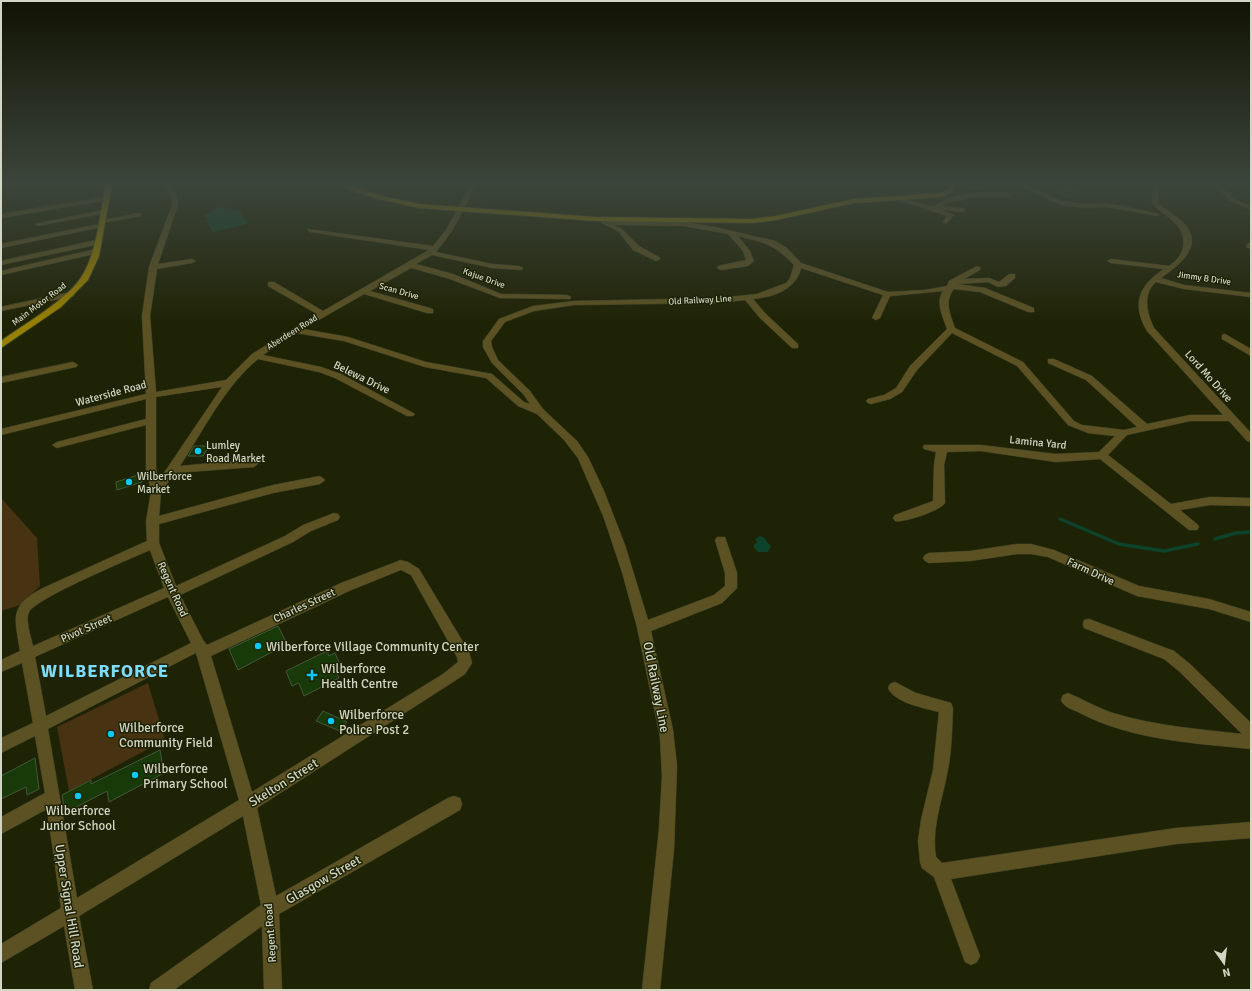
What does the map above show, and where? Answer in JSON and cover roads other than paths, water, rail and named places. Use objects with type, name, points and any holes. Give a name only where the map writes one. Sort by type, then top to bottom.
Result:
[{"type":"main road","name":"Main Motor Road","points":[[1,345],[71,294],[84,280],[92,265],[100,230]]},
{"type":"street","points":[[1,246],[73,230]]},
{"type":"street","name":"Regent Road","points":[[166,230],[153,267],[146,316],[151,394],[151,469],[156,491],[152,522],[153,543],[172,592],[201,649],[248,804],[270,909],[273,990]]},
{"type":"street","points":[[311,230],[433,251],[492,266],[519,268]]},
{"type":"street","name":"Aberdeen Road","points":[[156,491],[172,470],[229,383],[255,356],[322,314],[433,251],[449,230]]},
{"type":"street","points":[[620,230],[631,244],[656,259]]},
{"type":"street","points":[[718,230],[772,243],[784,250],[798,265],[887,294],[910,293],[951,285],[989,280],[998,285],[1003,284],[1012,276]]},
{"type":"street","points":[[1155,279],[1181,261],[1187,252],[1188,240],[1184,230]]},
{"type":"street","points":[[721,268],[745,264],[750,261],[746,251],[731,233]]},
{"type":"street","points":[[1,263],[96,246]]},
{"type":"street","points":[[1,273],[96,246]]},
{"type":"street","points":[[153,267],[192,261]]},
{"type":"street","points":[[1111,261],[1170,268]]},
{"type":"street","name":"Kajue Drive","points":[[410,265],[450,276],[500,296],[580,297],[591,298],[601,302]]},
{"type":"street","name":"Old Railway Line","points":[[651,990],[663,882],[670,782],[668,744],[644,627],[627,567],[586,462],[569,439],[540,412],[526,392],[494,360],[487,350],[486,342],[495,327],[502,322],[534,308],[550,305],[601,302],[674,302],[747,297],[784,288],[796,275],[798,265]]},
{"type":"street","points":[[977,268],[951,285],[945,295],[944,301],[951,329],[1020,364],[1071,422],[1078,427],[1124,433],[1190,418],[1230,418]]},
{"type":"street","name":"Jimmy B Drive","points":[[1155,279],[1184,287],[1251,295]]},
{"type":"street","name":"Lord Mo Drive","points":[[1155,279],[1145,289],[1144,296],[1146,321],[1150,329],[1230,418],[1251,439]]},
{"type":"street","points":[[271,284],[322,314]]},
{"type":"street","points":[[951,285],[982,290],[1031,310]]},
{"type":"street","name":"Scan Drive","points":[[363,291],[430,311]]},
{"type":"street","points":[[1,308],[71,294]]},
{"type":"street","points":[[876,318],[887,294]]},
{"type":"street","points":[[747,297],[763,316],[795,346]]},
{"type":"street","points":[[871,402],[887,397],[899,390],[913,368],[951,329]]},
{"type":"street","name":"Old Railway Line","points":[[295,330],[345,339],[425,364],[489,376],[521,404],[540,412]]},
{"type":"street","points":[[1225,337],[1251,353]]},
{"type":"street","name":"Belewa Drive","points":[[255,356],[320,370],[338,376],[410,414]]},
{"type":"street","points":[[1051,361],[1089,378],[1145,428]]},
{"type":"street","points":[[1,380],[73,365]]},
{"type":"street","name":"Waterside Road","points":[[1,432],[60,419],[151,394],[179,388],[229,383]]},
{"type":"street","points":[[57,445],[151,420]]},
{"type":"street","points":[[1124,433],[1102,455],[1193,527]]},
{"type":"street","name":"Lamina Yard","points":[[928,447],[942,449],[981,448],[1056,458],[1102,455]]},
{"type":"street","points":[[899,518],[933,507],[939,503],[939,465],[942,449]]},
{"type":"street","points":[[172,470],[254,463]]},
{"type":"street","points":[[152,522],[273,489],[320,480]]},
{"type":"street","points":[[1170,508],[1210,501],[1251,502]]},
{"type":"street","name":"Pivot Street","points":[[1,666],[172,592],[289,539],[307,528],[334,517]]},
{"type":"street","points":[[644,627],[718,599],[731,588],[731,573],[721,540]]},
{"type":"street","name":"Upper Signal Hill Road","points":[[84,990],[70,912],[53,797],[21,617],[23,609],[31,601],[47,592],[153,543]]},
{"type":"street","name":"Farm Drive","points":[[929,558],[970,556],[1017,549],[1043,551],[1058,555],[1138,591],[1209,604],[1251,617]]},
{"type":"street","name":"Charles Street","points":[[1,746],[201,649],[390,568],[400,565],[408,567]]},
{"type":"street","name":"Skelton Street","points":[[1,954],[248,804],[460,670],[465,663],[464,656],[415,572],[408,567]]},
{"type":"street","points":[[1089,624],[1169,655],[1185,668],[1251,733]]},
{"type":"street","points":[[895,688],[900,692],[920,700],[946,708],[939,777],[931,806],[925,848],[928,862],[940,871],[971,956]]},
{"type":"street","points":[[1068,700],[1084,710],[1137,728],[1251,742]]},
{"type":"street","points":[[1,826],[53,797]]},
{"type":"street","name":"Glasgow Street","points":[[158,990],[270,909],[454,804]]},
{"type":"street","points":[[940,871],[957,870],[1176,836],[1251,830]]},
{"type":"waterway","points":[[1060,519],[1119,544],[1164,551],[1198,544]]},
{"type":"waterway","points":[[1215,539],[1236,533],[1251,532]]},
{"type":"place","name":"Lumley Road Market","points":[[198,451]]},
{"type":"place","name":"Wilberforce Market","points":[[129,482]]},
{"type":"place","name":"Wilberforce Village Community Center","points":[[258,646]]},
{"type":"place","name":"Wilberforce Health Centre","points":[[312,675]]},
{"type":"place","name":"Wilberforce Police Post 2","points":[[331,721]]},
{"type":"place","name":"Wilberforce Community Field","points":[[111,734]]},
{"type":"place","name":"Wilberforce Primary School","points":[[135,775]]},
{"type":"place","name":"Wilberforce Junior School","points":[[78,796]]},
{"type":"district","name":"WILBERFORCE","points":[[105,671]]}]
